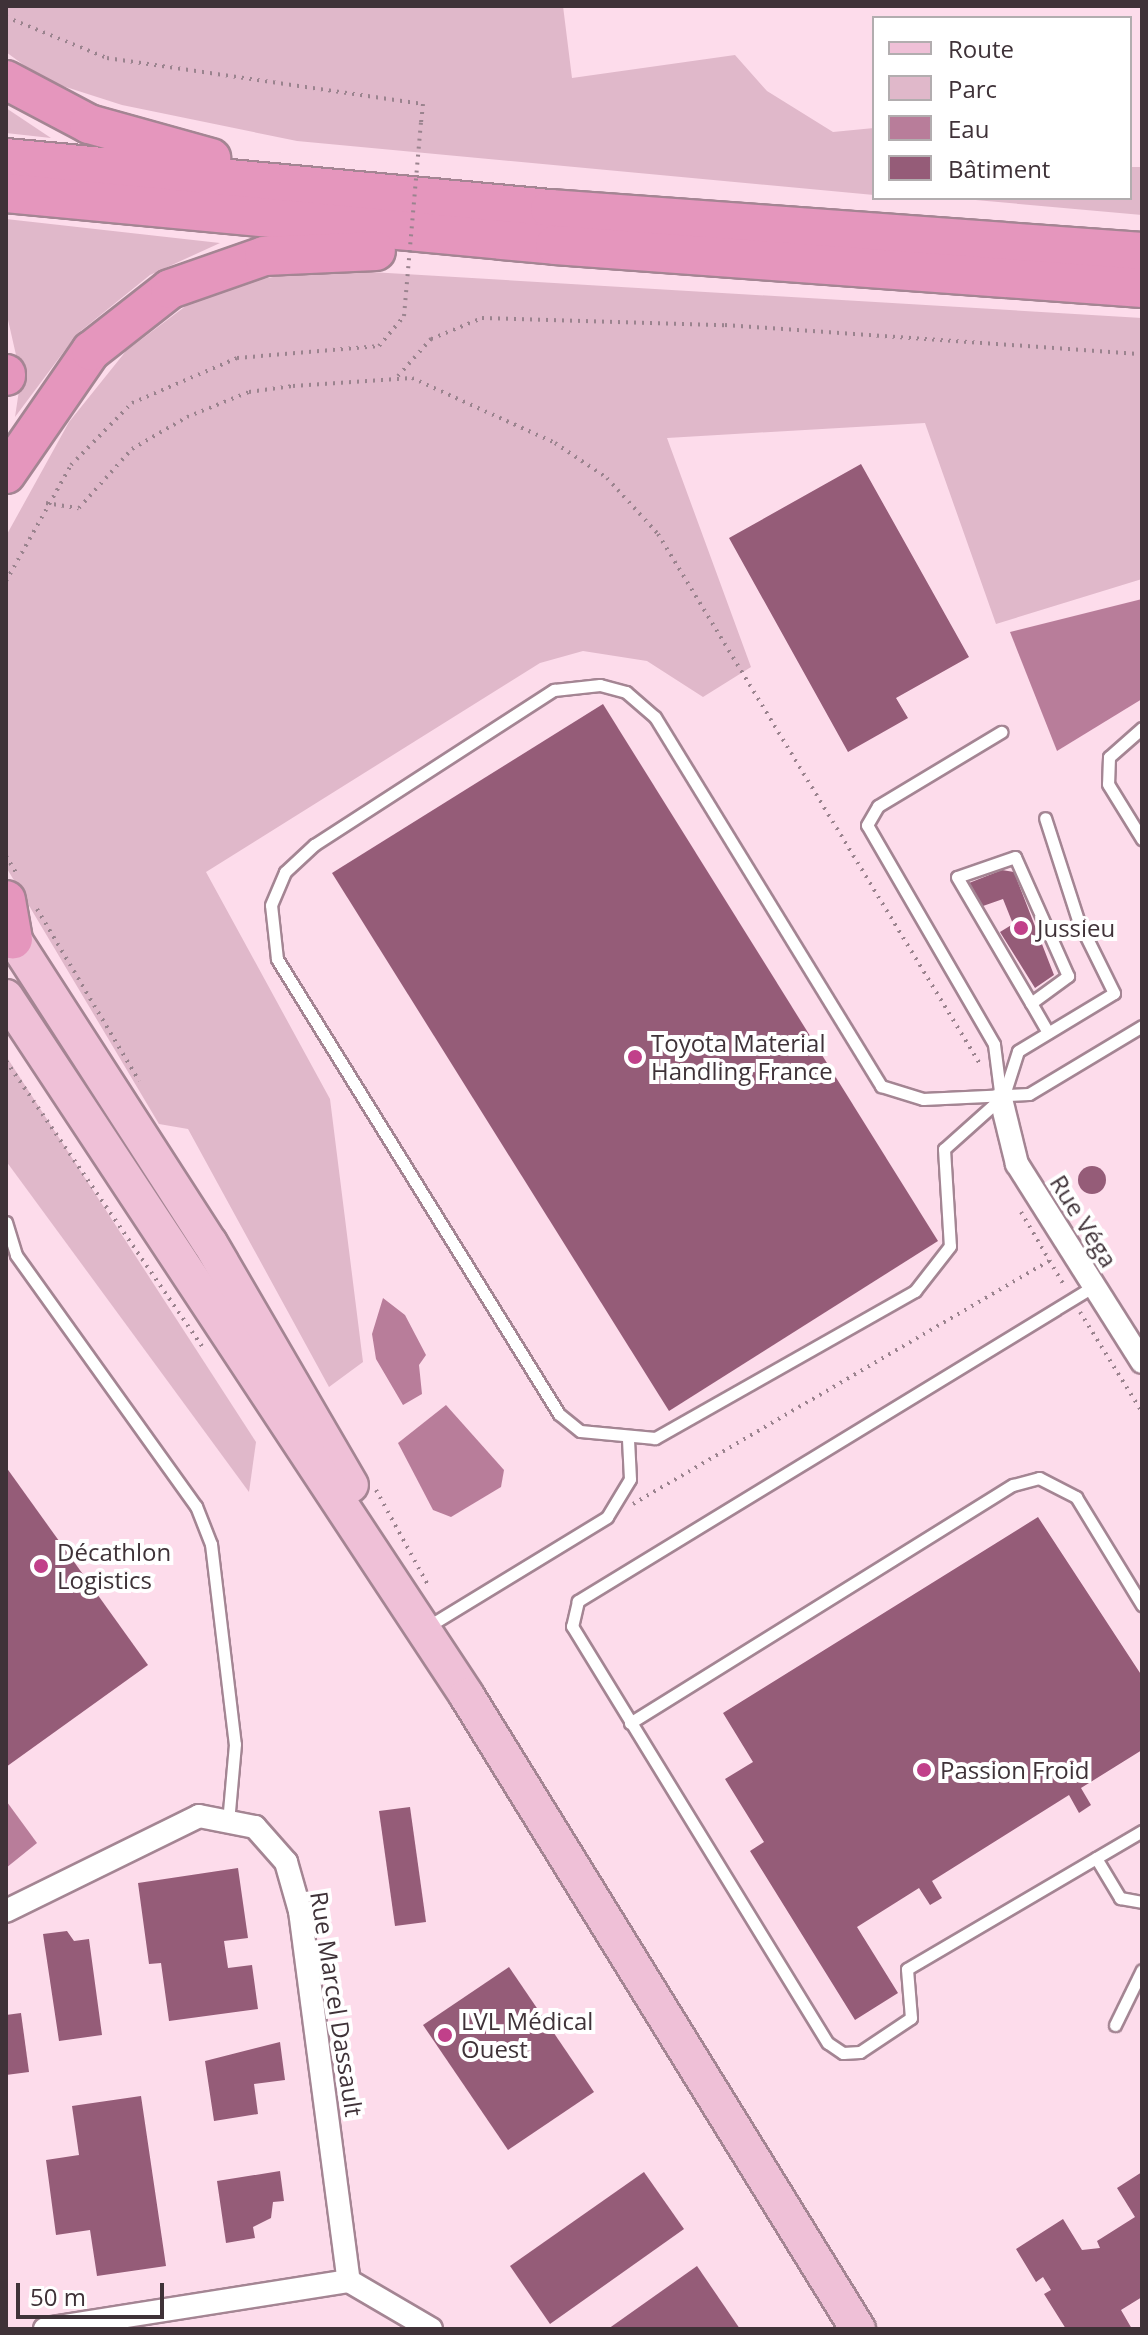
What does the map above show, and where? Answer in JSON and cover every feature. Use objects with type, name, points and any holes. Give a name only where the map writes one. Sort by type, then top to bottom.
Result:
[{"type":"highway","points":[[6,80],[89,124],[237,163],[266,184]]},
{"type":"highway","points":[[6,158],[266,184],[1142,252]]},
{"type":"highway","points":[[6,193],[555,245],[1142,288]]},
{"type":"highway","points":[[7,475],[109,332],[203,273],[294,252],[538,256],[555,245]]},
{"type":"highway","points":[[6,900],[10,933]]},
{"type":"main road","points":[[10,933],[210,1243],[432,1624],[467,1696]]},
{"type":"main road","points":[[6,997],[467,1696],[761,2163],[858,2329]]},
{"type":"main road","points":[[761,2163],[874,2329]]},
{"type":"street","name":"Rue Véga","points":[[1002,1098],[1017,1164],[1142,1362]]},
{"type":"street","name":"Rue Marcel Dassault","points":[[6,1911],[199,1816],[255,1827],[286,1862],[300,1911],[349,2281]]},
{"type":"street","points":[[45,2329],[349,2281],[431,2329]]},
{"type":"lane","points":[[1045,818],[1078,920],[1114,993],[1018,1051],[1002,1098],[944,1149],[950,1246],[915,1291],[696,1420],[655,1438],[628,1439],[580,1431],[559,1414],[277,959],[270,920],[285,872],[554,690],[582,684],[626,692],[655,717],[881,1086],[923,1099],[959,1092],[1002,1098],[1039,1090],[1142,1026]]},
{"type":"lane","points":[[1142,728],[1109,757],[1108,784],[1142,839]]},
{"type":"lane","points":[[1001,732],[878,806],[867,825],[994,1044],[1002,1098]]},
{"type":"lane","points":[[1031,1003],[1068,976],[1015,857],[957,877],[1048,1033]]},
{"type":"lane","points":[[6,1222],[16,1255],[196,1506],[211,1544],[235,1744],[228,1822]]},
{"type":"lane","points":[[1094,1286],[578,1601],[572,1626],[828,2043],[843,2053],[860,2052],[911,2018],[907,1969],[1142,1831]]},
{"type":"lane","points":[[432,1624],[617,1504],[630,1479],[628,1439]]},
{"type":"lane","points":[[630,1723],[1013,1485],[1039,1478],[1076,1497],[1142,1605]]},
{"type":"lane","points":[[1096,1858],[1120,1898],[1142,1902]]},
{"type":"lane","points":[[1115,2025],[1142,1970]]},
{"type":"path","points":[[6,17],[107,58],[423,104],[404,316],[379,346],[237,358],[170,381],[95,433],[46,503],[6,581]]},
{"type":"path","points":[[397,377],[431,339],[482,318],[725,325],[1142,354]]},
{"type":"path","points":[[46,503],[63,511],[79,508],[132,449],[249,392],[397,377],[555,443],[607,478],[658,534],[1002,1098]]},
{"type":"path","points":[[617,1504],[636,1504],[1049,1261],[1142,1412]]},
{"type":"green space","points":[[6,6],[563,6],[572,78],[735,55],[767,91],[833,132],[872,128],[872,195],[297,141],[122,105],[44,80],[6,52]]},
{"type":"green space","points":[[6,108],[51,138],[6,133]]},
{"type":"green space","points":[[1132,167],[1142,167],[1142,215],[975,200],[1132,200]]},
{"type":"green space","points":[[6,219],[220,243],[150,275],[77,334],[15,417],[21,377],[6,311]]},
{"type":"green space","points":[[320,269],[1142,318],[1142,579],[996,624],[925,423],[667,438],[751,667],[703,697],[647,661],[583,651],[540,663],[206,872],[330,1099],[363,1362],[329,1387],[188,1129],[159,1124],[6,867],[6,536],[69,422],[126,351],[187,305],[249,281]]},
{"type":"green space","points":[[6,1056],[256,1442],[249,1492],[6,1161]]},
{"type":"water","points":[[1142,599],[1142,699],[1057,751],[1010,632]]},
{"type":"water","points":[[383,1298],[405,1315],[426,1355],[419,1365],[422,1394],[403,1405],[376,1359],[372,1334]]},
{"type":"water","points":[[446,1405],[504,1470],[501,1487],[451,1517],[433,1510],[398,1443]]},
{"type":"water","points":[[6,1802],[37,1843],[6,1868]]},
{"type":"building","points":[[861,464],[969,657],[896,698],[908,718],[848,752],[729,538]]},
{"type":"building","name":"Toyota Material Handling France","points":[[603,704],[938,1241],[669,1411],[332,873]]},
{"type":"building","name":"Jussieu","points":[[1002,870],[1014,872],[1054,975],[1035,988],[1000,932],[1013,924],[1003,899],[983,906],[969,883]]},
{"type":"building","points":[[1092,1166],[1102,1170],[1106,1180],[1102,1190],[1092,1194],[1082,1190],[1078,1180],[1082,1170]]},
{"type":"building","name":"Décathlon Logistics","points":[[6,1467],[148,1665],[6,1767]]},
{"type":"building","name":"Passion Froid","points":[[1038,1517],[1142,1676],[1142,1750],[1081,1788],[1091,1805],[1079,1813],[1069,1795],[932,1881],[942,1898],[930,1905],[919,1888],[857,1927],[898,1993],[855,2020],[750,1851],[764,1842],[725,1779],[753,1762],[723,1713]]},
{"type":"building","points":[[410,1807],[426,1922],[395,1926],[379,1811]]},
{"type":"building","points":[[238,1868],[248,1938],[224,1941],[228,1968],[252,1965],[258,2009],[169,2021],[161,1963],[149,1964],[138,1883]]},
{"type":"building","points":[[67,1931],[74,1941],[89,1939],[102,2035],[59,2041],[43,1934]]},
{"type":"building","points":[[509,1967],[594,2092],[508,2150],[423,2025]]},
{"type":"building","points":[[21,2013],[29,2072],[6,2075],[6,2015]]},
{"type":"building","points":[[280,2042],[285,2080],[254,2084],[258,2114],[214,2121],[205,2061]]},
{"type":"building","points":[[141,2096],[166,2266],[97,2276],[90,2230],[56,2235],[46,2160],[79,2155],[72,2106]]},
{"type":"building","points":[[280,2171],[284,2201],[273,2202],[271,2218],[253,2227],[255,2238],[226,2243],[217,2181]]},
{"type":"building","points":[[644,2172],[684,2229],[550,2324],[510,2266]]},
{"type":"building","points":[[1142,2172],[1142,2297],[1121,2310],[1132,2329],[1066,2329],[1044,2294],[1051,2290],[1043,2277],[1036,2282],[1016,2249],[1063,2219],[1082,2250],[1100,2248],[1097,2241],[1135,2217],[1117,2188]]},
{"type":"building","points":[[697,2266],[740,2329],[608,2329]]},
{"type":"place","name":"Jussieu","points":[[1021,928]]},
{"type":"place","name":"Toyota Material Handling France","points":[[635,1057]]},
{"type":"place","name":"Décathlon Logistics","points":[[41,1566]]},
{"type":"place","name":"Passion Froid","points":[[924,1770]]},
{"type":"place","name":"LVL Médical Ouest","points":[[445,2035]]}]
